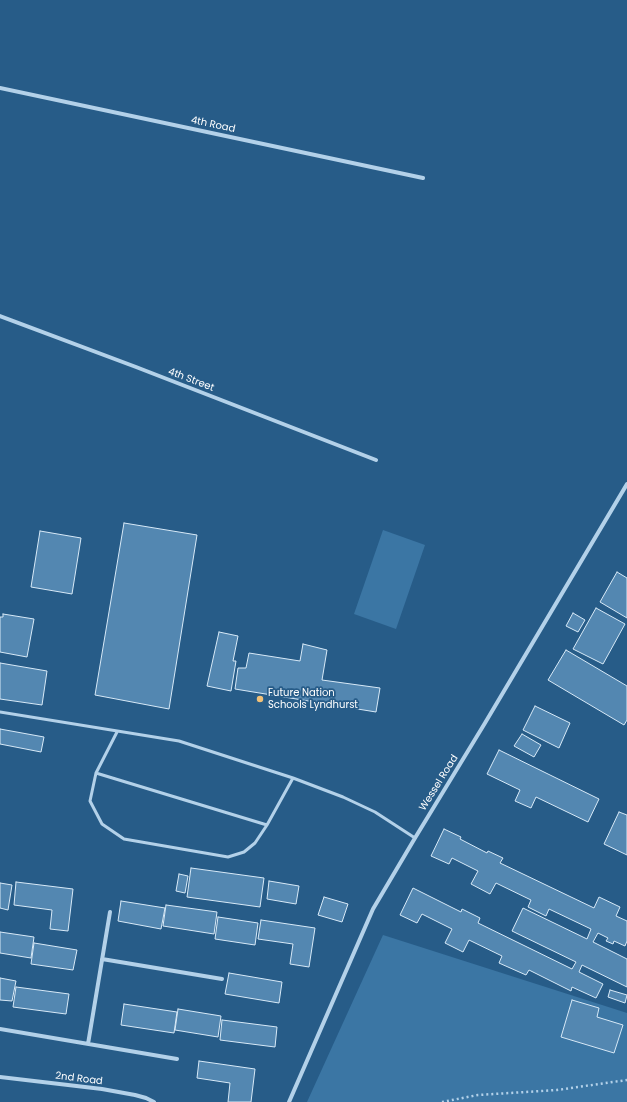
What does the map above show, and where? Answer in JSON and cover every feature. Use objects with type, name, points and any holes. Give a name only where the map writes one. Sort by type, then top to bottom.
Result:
[{"type":"street","name":"4th Road","points":[[0,88],[423,178]]},
{"type":"street","name":"4th Street","points":[[0,316],[376,460]]},
{"type":"street","name":"Wessel Road","points":[[289,1102],[374,909],[627,484]]},
{"type":"street","points":[[88,1044],[110,912]]},
{"type":"street","points":[[102,959],[222,979]]},
{"type":"street","points":[[0,1029],[177,1059]]},
{"type":"street","name":"2nd Road","points":[[0,1077],[122,1093],[146,1098],[154,1102]]},
{"type":"lane","points":[[0,712],[180,741],[292,778],[343,797],[375,812],[415,838]]},
{"type":"lane","points":[[117,732],[96,773],[90,802],[102,824],[124,839],[228,857],[244,852],[255,843],[292,778]]},
{"type":"lane","points":[[96,773],[267,824]]},
{"type":"path","points":[[442,1102],[478,1095],[557,1090],[627,1080]]},
{"type":"shaded area","points":[[383,530],[425,545],[396,629],[354,614]]},
{"type":"shaded area","points":[[383,935],[627,1013],[627,1102],[307,1102]]},
{"type":"building","points":[[124,523],[197,535],[169,709],[95,695]]},
{"type":"building","points":[[40,531],[81,538],[72,594],[31,587]]},
{"type":"building","points":[[617,572],[627,578],[627,618],[600,602]]},
{"type":"building","points":[[596,608],[625,624],[603,664],[573,649]]},
{"type":"building","points":[[573,613],[585,620],[578,632],[566,626]]},
{"type":"building","points":[[3,614],[34,619],[27,657],[0,652],[0,617],[3,617]]},
{"type":"building","points":[[219,632],[238,636],[233,661],[236,661],[231,691],[207,686]]},
{"type":"building","points":[[303,644],[327,650],[322,680],[380,688],[376,712],[235,689],[238,668],[246,668],[249,653],[300,661]]},
{"type":"building","points":[[566,650],[627,686],[627,720],[624,725],[548,680]]},
{"type":"building","points":[[0,663],[47,671],[42,705],[0,699]]},
{"type":"building","points":[[535,706],[570,723],[559,748],[523,730]]},
{"type":"building","points":[[0,729],[44,737],[41,752],[0,744]]},
{"type":"building","points":[[522,734],[541,745],[534,757],[514,746]]},
{"type":"building","points":[[499,750],[599,799],[588,822],[536,797],[531,808],[515,801],[520,790],[487,774]]},
{"type":"building","points":[[619,812],[627,815],[627,855],[604,844]]},
{"type":"building","points":[[444,829],[461,837],[460,839],[487,853],[488,851],[503,858],[500,863],[594,908],[599,897],[620,907],[616,916],[627,921],[627,941],[625,946],[614,941],[613,944],[606,941],[608,938],[598,933],[593,942],[627,959],[627,987],[582,965],[579,972],[603,984],[596,998],[572,987],[571,991],[529,970],[526,975],[499,963],[502,956],[469,940],[463,952],[445,943],[452,929],[422,914],[417,923],[400,915],[413,888],[461,912],[462,909],[480,918],[478,923],[572,969],[576,962],[512,931],[523,908],[587,939],[591,929],[549,909],[546,916],[528,907],[531,900],[496,883],[490,894],[471,884],[478,871],[452,858],[449,864],[431,856]]},
{"type":"building","points":[[191,868],[264,878],[260,907],[187,897]]},
{"type":"building","points":[[179,874],[188,876],[185,893],[176,891]]},
{"type":"building","points":[[269,881],[299,886],[296,904],[267,899]]},
{"type":"building","points":[[16,882],[73,889],[68,931],[50,929],[52,910],[14,905]]},
{"type":"building","points":[[0,883],[12,885],[8,910],[0,908]]},
{"type":"building","points":[[324,897],[348,904],[342,922],[318,915]]},
{"type":"building","points":[[121,901],[165,908],[161,929],[118,921]]},
{"type":"building","points":[[166,905],[217,912],[214,934],[163,926]]},
{"type":"building","points":[[218,917],[258,923],[255,945],[215,939]]},
{"type":"building","points":[[261,920],[315,928],[309,967],[290,964],[293,944],[258,939]]},
{"type":"building","points":[[0,932],[34,937],[31,958],[0,953]]},
{"type":"building","points":[[34,943],[77,950],[73,970],[31,964]]},
{"type":"building","points":[[229,973],[282,982],[279,1003],[225,994]]},
{"type":"building","points":[[0,978],[16,981],[12,1001],[0,1000]]},
{"type":"building","points":[[16,987],[69,994],[66,1014],[13,1007]]},
{"type":"building","points":[[610,990],[627,995],[625,1003],[608,997]]},
{"type":"building","points":[[572,1000],[599,1008],[597,1017],[623,1025],[614,1053],[561,1037]]},
{"type":"building","points":[[124,1004],[177,1012],[174,1033],[121,1025]]},
{"type":"building","points":[[178,1009],[221,1016],[218,1037],[175,1030]]},
{"type":"building","points":[[222,1020],[277,1027],[275,1047],[220,1040]]},
{"type":"building","points":[[199,1061],[255,1069],[251,1102],[228,1102],[230,1083],[197,1078]]},
{"type":"place","name":"Future Nation Schools Lyndhurst","points":[[260,699]]}]
